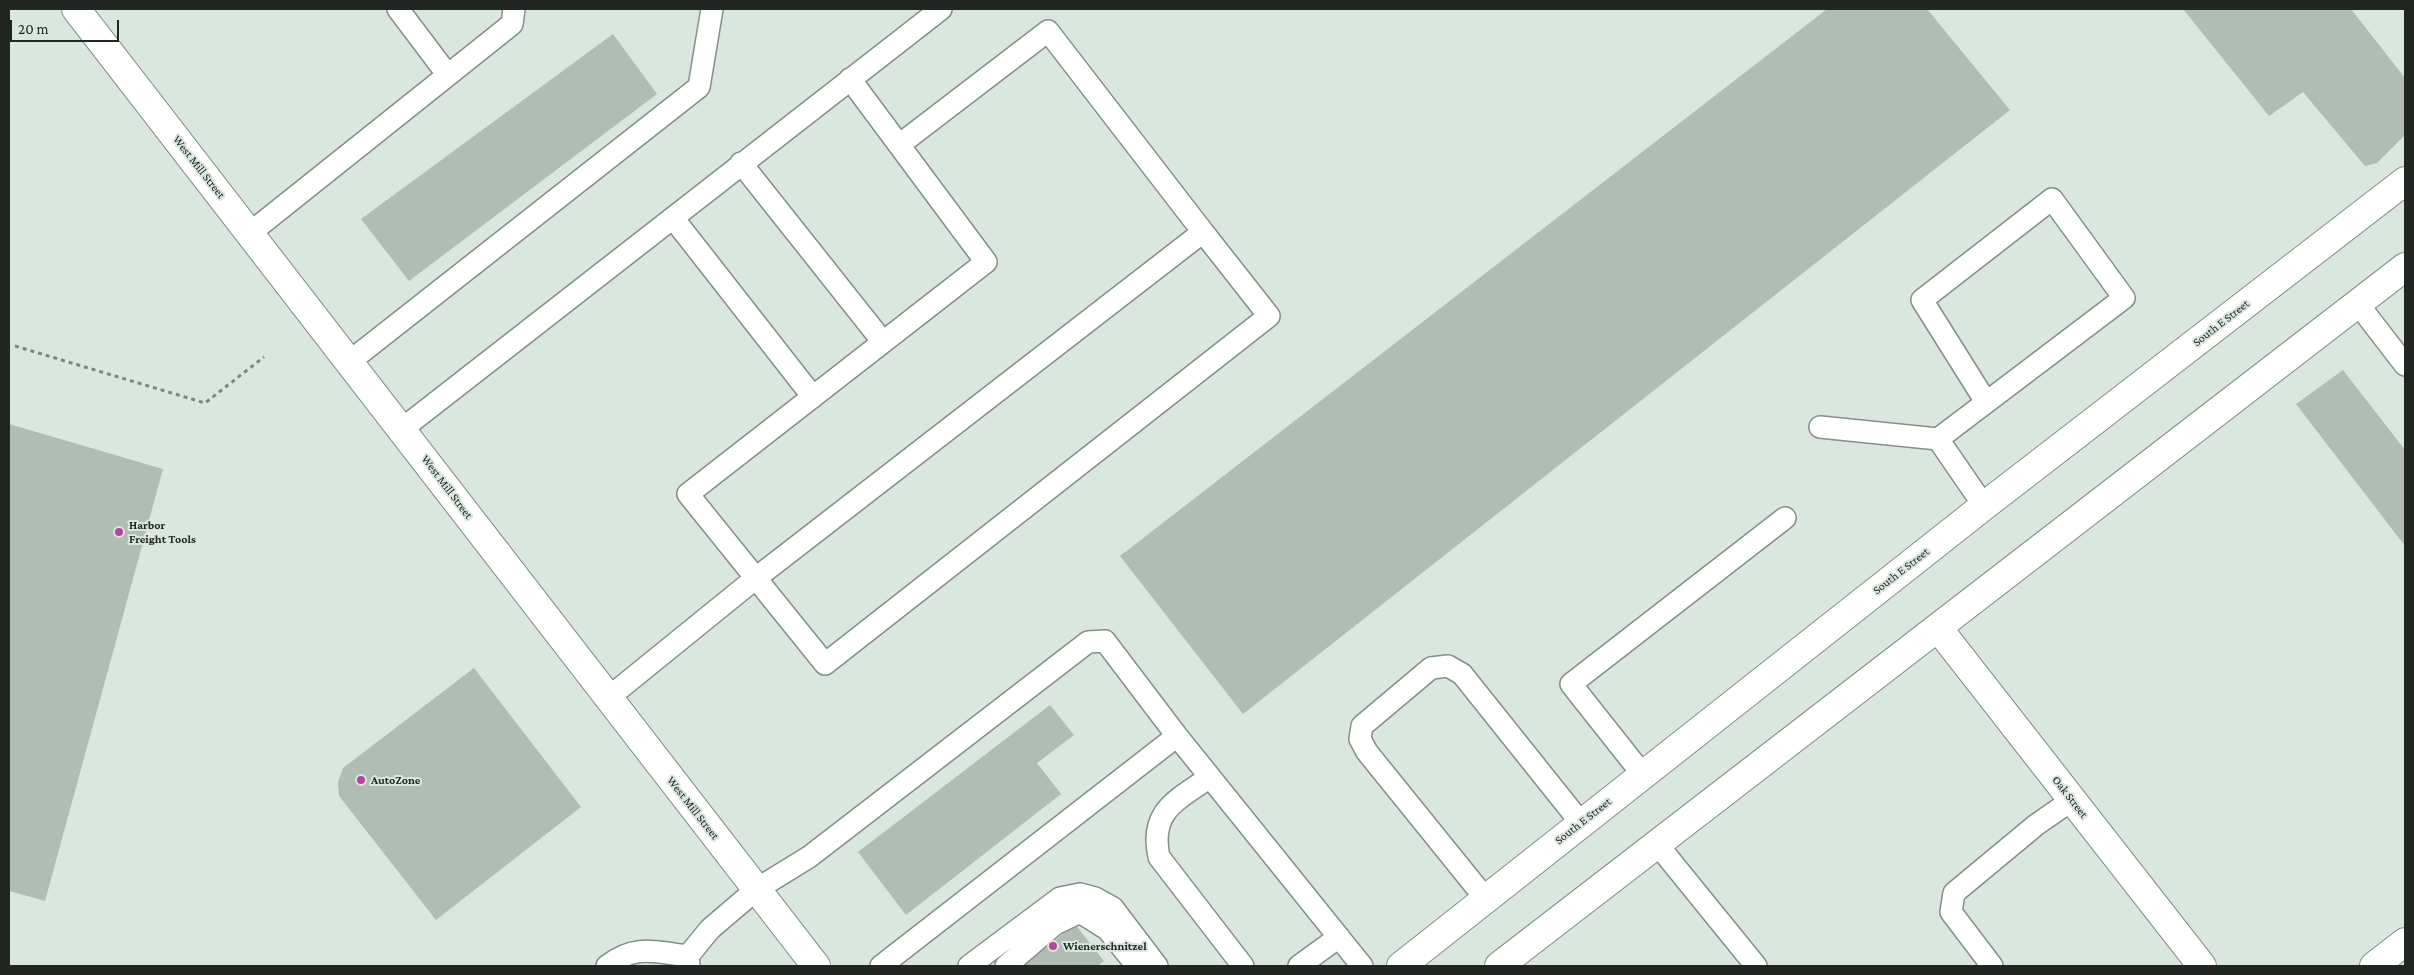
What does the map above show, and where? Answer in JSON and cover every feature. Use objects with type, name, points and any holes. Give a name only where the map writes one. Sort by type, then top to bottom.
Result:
[{"type":"main road","name":"West Mill Street","points":[[76,9],[816,966]]},
{"type":"main road","name":"South E Street","points":[[1401,966],[1984,506],[2405,181]]},
{"type":"main road","points":[[1499,966],[2405,267]]},
{"type":"main road","name":"Oak Street","points":[[1938,628],[2202,966]]},
{"type":"main road","points":[[2374,966],[2405,942]]},
{"type":"lane","points":[[398,9],[447,74]]},
{"type":"lane","points":[[250,233],[512,24],[514,9]]},
{"type":"lane","points":[[349,362],[699,87],[712,9]]},
{"type":"lane","points":[[402,429],[941,9]]},
{"type":"lane","points":[[850,79],[899,145],[986,262],[688,494],[825,664],[1269,316],[1048,31],[899,145]]},
{"type":"lane","points":[[741,163],[883,342]]},
{"type":"lane","points":[[1820,427],[1938,439],[2124,298],[2052,199],[1922,300],[1986,402]]},
{"type":"lane","points":[[672,218],[813,397]]},
{"type":"lane","points":[[608,698],[756,578],[1203,232]]},
{"type":"lane","points":[[2358,304],[2405,365]]},
{"type":"lane","points":[[1938,439],[1984,506]]},
{"type":"lane","points":[[1643,774],[1571,684],[1785,518]]},
{"type":"lane","points":[[607,966],[616,959],[638,950],[689,961],[710,929],[757,890],[809,857],[1088,642],[1105,641],[1177,736],[1362,966]]},
{"type":"lane","points":[[1485,898],[1367,752],[1360,739],[1362,726],[1432,668],[1448,666],[1462,674],[1581,823]]},
{"type":"lane","points":[[881,966],[1177,736]]},
{"type":"lane","points":[[1210,777],[1169,807],[1160,820],[1155,838],[1159,857],[1243,966]]},
{"type":"lane","points":[[1992,966],[1951,912],[1954,894],[2036,825],[2072,800]]},
{"type":"lane","points":[[1657,844],[1756,966]]},
{"type":"lane","points":[[976,966],[1060,898],[1080,894],[1095,898],[1113,908],[1157,966]]},
{"type":"lane","points":[[1006,966],[1055,924],[1080,912],[1107,930],[1137,966]]},
{"type":"lane","points":[[1299,966],[1339,937]]},
{"type":"path","points":[[15,346],[205,402],[264,357]]},
{"type":"building","points":[[1827,9],[1927,9],[2010,110],[1243,714],[1120,556]]},
{"type":"building","points":[[2183,9],[2351,9],[2405,78],[2405,135],[2377,163],[2365,166],[2303,92],[2269,116]]},
{"type":"building","points":[[613,34],[657,94],[409,281],[361,219]]},
{"type":"building","points":[[2343,370],[2405,450],[2405,546],[2296,404]]},
{"type":"building","points":[[9,424],[163,469],[45,901],[9,891]]},
{"type":"building","points":[[474,668],[581,807],[436,920],[339,796],[338,782],[343,768]]},
{"type":"building","points":[[1050,705],[1074,735],[1037,763],[1061,794],[906,915],[858,852]]},
{"type":"building","name":"Wienerschnitzel","points":[[1075,924],[1104,961],[1098,966],[1022,966],[1036,928],[1049,945]]},
{"type":"place","name":"Harbor Freight Tools","points":[[119,532]]},
{"type":"place","name":"AutoZone","points":[[361,780]]},
{"type":"place","name":"Wienerschnitzel","points":[[1053,946]]}]
